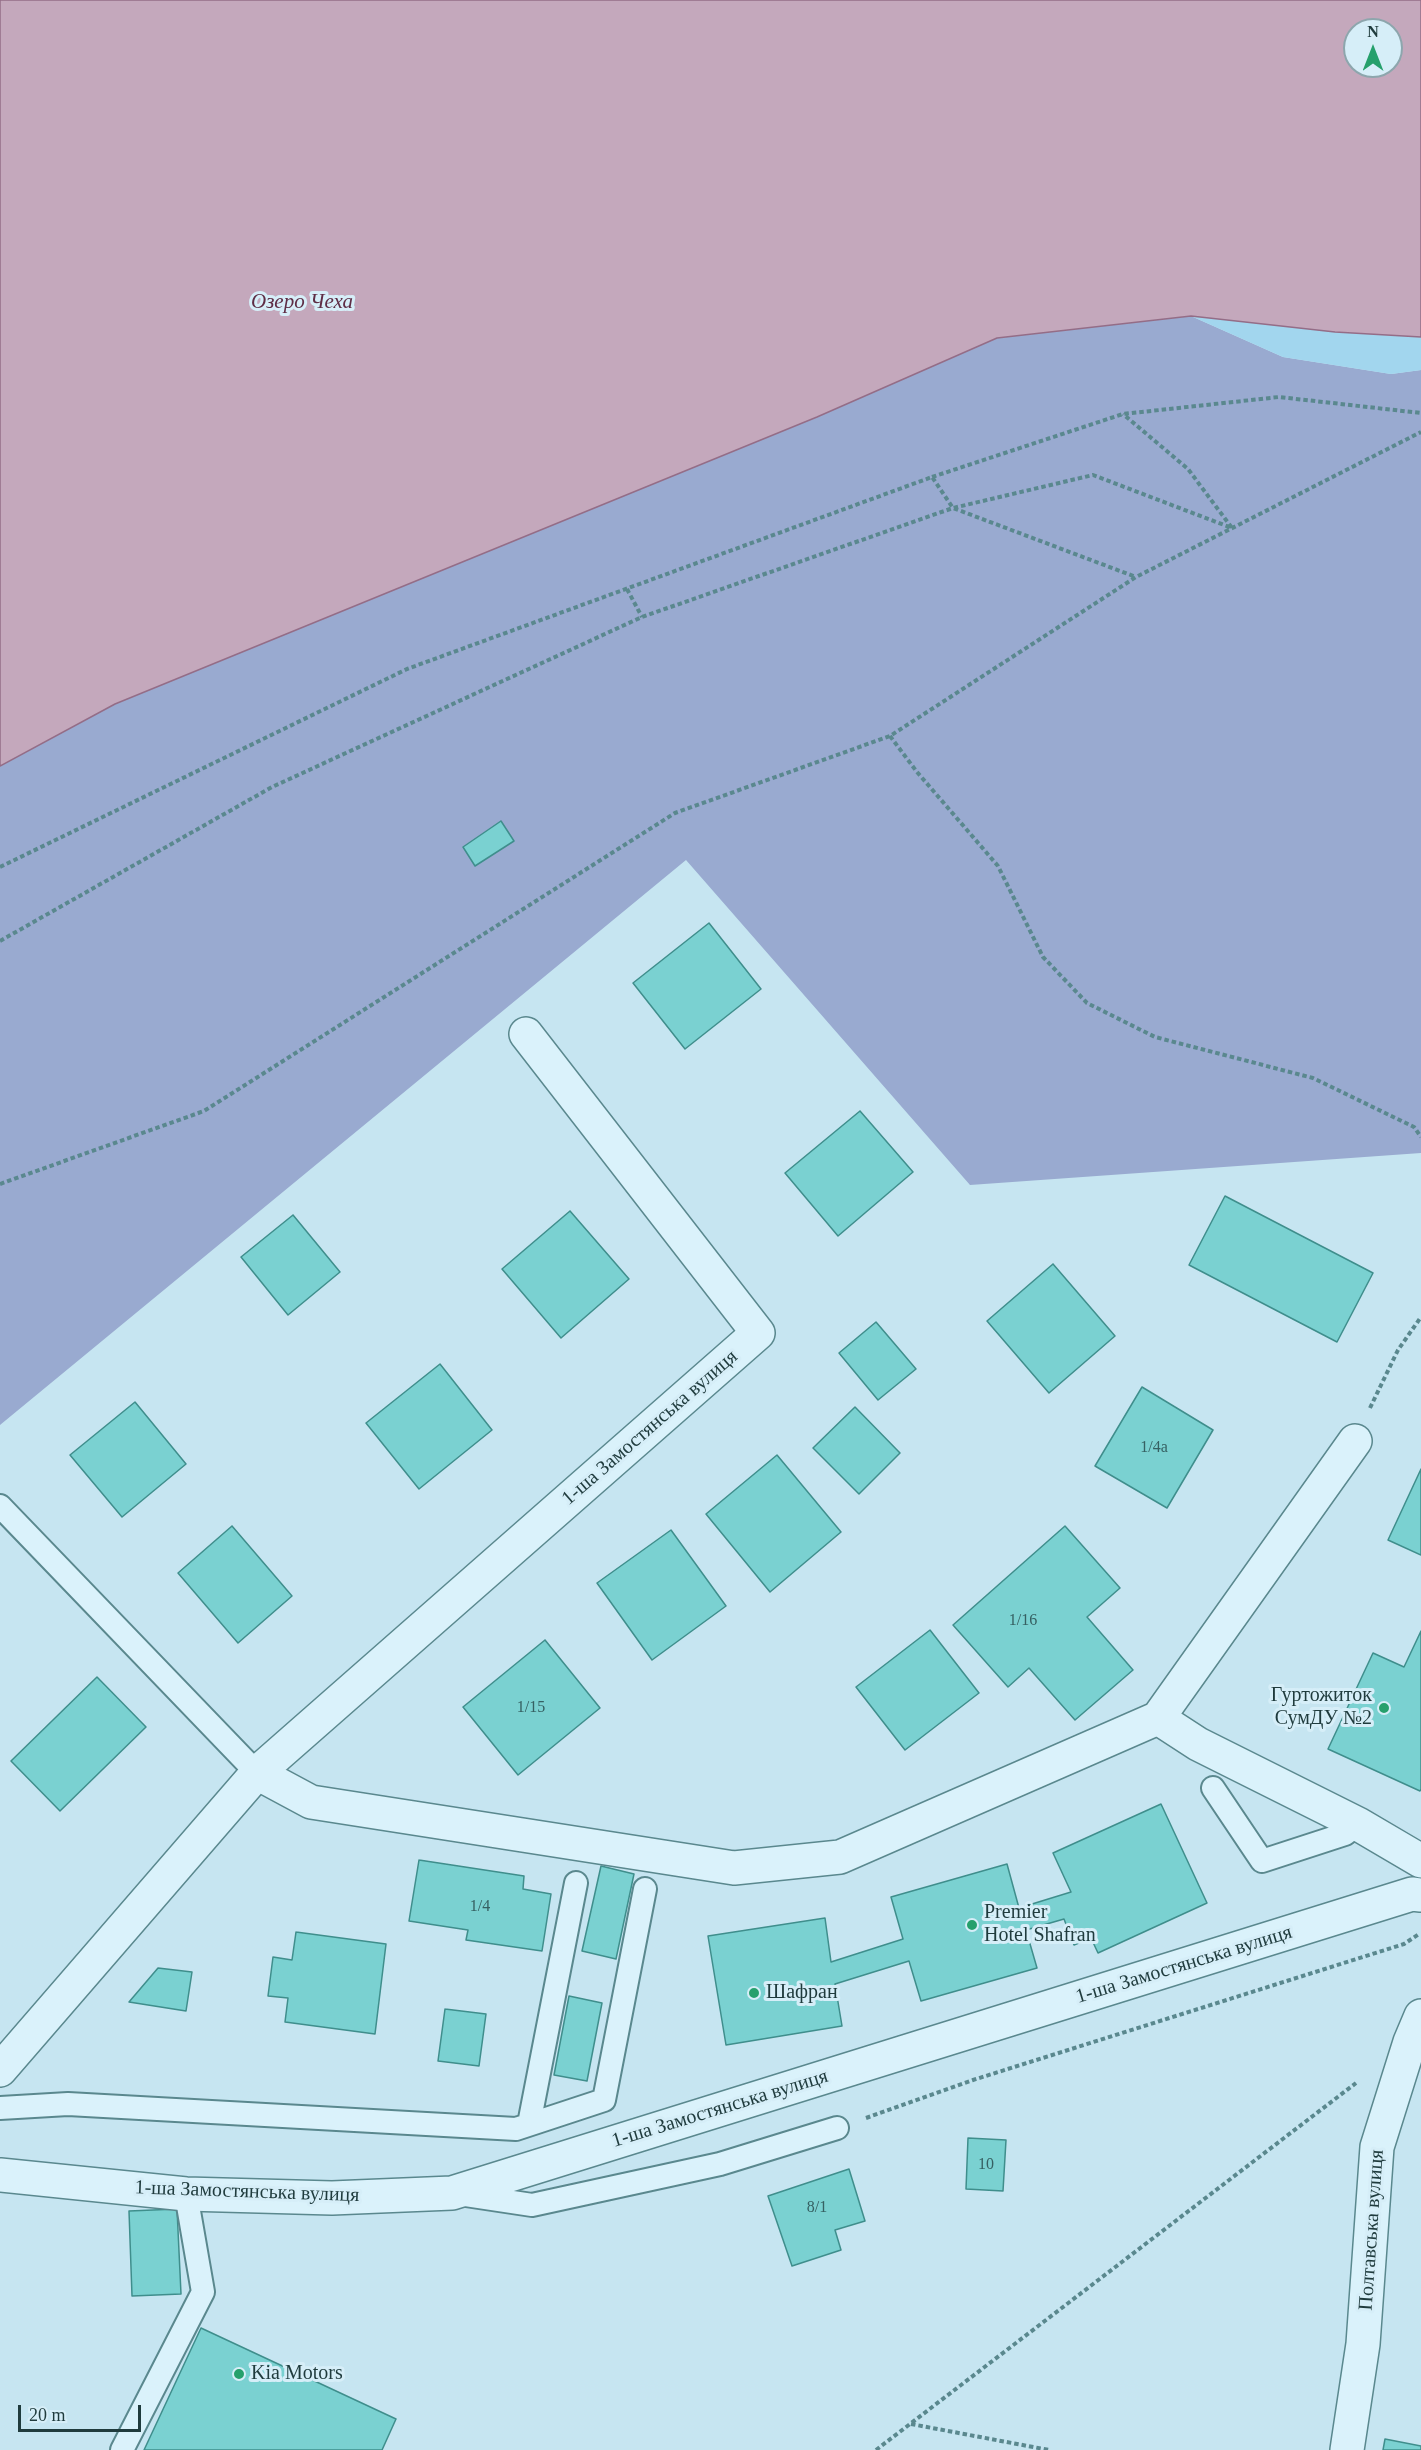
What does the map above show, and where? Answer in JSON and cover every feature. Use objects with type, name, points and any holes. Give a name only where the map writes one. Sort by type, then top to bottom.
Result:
[{"type":"street","name":"1-ша Замостянська вулиця","points":[[0,2070],[257,1773],[758,1333],[526,1034]]},
{"type":"street","points":[[257,1773],[311,1802],[734,1868],[840,1857],[1158,1718],[1354,1441]]},
{"type":"street","points":[[1158,1718],[1198,1744],[1358,1824],[1421,1861]]},
{"type":"street","name":"1-ша Замостянська вулиця","points":[[0,2175],[186,2194],[332,2198],[452,2193],[1412,1894],[1421,1894]]},
{"type":"street","name":"Полтавська вулиця","points":[[1347,2450],[1363,2344],[1377,2147],[1410,2042],[1421,2016]]},
{"type":"lane","points":[[0,1506],[257,1773]]},
{"type":"lane","points":[[1214,1788],[1263,1861],[1345,1834],[1358,1824]]},
{"type":"lane","points":[[530,2124],[576,1883]]},
{"type":"lane","points":[[0,2108],[68,2104],[516,2129],[604,2100],[645,1889]]},
{"type":"lane","points":[[452,2193],[532,2205],[720,2164],[837,2128]]},
{"type":"lane","points":[[122,2450],[202,2292],[186,2194]]},
{"type":"path","points":[[0,867],[407,669],[932,477],[1123,414],[1279,397],[1421,413]]},
{"type":"path","points":[[1123,414],[1188,469],[1232,528]]},
{"type":"path","points":[[0,1184],[204,1111],[675,813],[890,736],[1136,577],[1421,432]]},
{"type":"path","points":[[0,941],[272,787],[642,617],[953,508],[1093,475],[1232,528]]},
{"type":"path","points":[[932,477],[953,508],[1136,577]]},
{"type":"path","points":[[627,589],[642,617]]},
{"type":"path","points":[[890,736],[917,772],[998,866],[1043,957],[1087,1003],[1155,1037],[1313,1078],[1414,1127],[1421,1137]]},
{"type":"path","points":[[1354,1441],[1398,1350],[1421,1317]]},
{"type":"path","points":[[837,2128],[973,2080],[1404,1944],[1421,1933]]},
{"type":"path","points":[[876,2450],[1362,2078]]},
{"type":"path","points":[[910,2424],[1049,2450]]},
{"type":"shaded area","points":[[1191,316],[1283,357],[1391,374],[1421,370],[1421,1153],[970,1185],[686,860],[0,1425],[0,766],[115,704],[817,417],[997,338]]},
{"type":"sand","points":[[1191,316],[1335,332],[1421,337],[1421,370],[1391,374],[1283,357]]},
{"type":"water","name":"Озеро Чеха","points":[[0,0],[1421,0],[1421,337],[1335,332],[1191,316],[997,338],[817,417],[115,704],[0,766]]},
{"type":"building","points":[[501,821],[514,841],[475,866],[463,847]]},
{"type":"building","points":[[709,923],[761,989],[685,1049],[633,983]]},
{"type":"building","points":[[860,1111],[913,1172],[838,1236],[785,1173]]},
{"type":"building","points":[[1225,1196],[1373,1273],[1337,1342],[1189,1265]]},
{"type":"building","points":[[570,1211],[629,1279],[561,1338],[502,1269]]},
{"type":"building","points":[[293,1215],[340,1272],[288,1315],[241,1257]]},
{"type":"building","points":[[1053,1264],[1115,1336],[1049,1393],[987,1321]]},
{"type":"building","points":[[876,1322],[916,1369],[878,1400],[839,1353]]},
{"type":"building","points":[[440,1364],[492,1430],[419,1489],[366,1423]]},
{"type":"building","points":[[1142,1387],[1213,1430],[1167,1508],[1095,1466]]},
{"type":"building","points":[[135,1402],[186,1464],[122,1517],[70,1455]]},
{"type":"building","points":[[855,1407],[900,1453],[859,1494],[813,1448]]},
{"type":"building","points":[[777,1455],[841,1532],[770,1592],[706,1514]]},
{"type":"building","points":[[1421,1469],[1421,1555],[1388,1540]]},
{"type":"building","points":[[232,1526],[292,1596],[238,1643],[178,1573]]},
{"type":"building","points":[[1065,1526],[1120,1588],[1087,1617],[1133,1670],[1075,1720],[1029,1668],[1008,1687],[953,1625]]},
{"type":"building","points":[[671,1530],[726,1606],[652,1660],[597,1583]]},
{"type":"building","points":[[930,1630],[979,1693],[905,1750],[856,1687]]},
{"type":"building","name":"Гуртожиток СумДУ №2","points":[[1421,1631],[1420,1791],[1328,1749],[1373,1653],[1404,1667]]},
{"type":"building","points":[[545,1640],[600,1708],[518,1775],[463,1707]]},
{"type":"building","points":[[97,1677],[146,1727],[60,1811],[11,1761]]},
{"type":"building","name":"Premier Hotel Shafran","points":[[1161,1804],[1207,1903],[1098,1953],[1091,1938],[1074,1945],[1064,1919],[1026,1930],[1037,1968],[921,2001],[909,1961],[835,1984],[842,2026],[726,2045],[708,1936],[825,1918],[831,1962],[903,1939],[891,1897],[1007,1864],[1019,1908],[1071,1892],[1053,1853]]},
{"type":"building","points":[[419,1860],[524,1876],[523,1889],[551,1894],[542,1951],[466,1940],[468,1930],[409,1921]]},
{"type":"building","points":[[601,1866],[634,1874],[616,1959],[582,1951]]},
{"type":"building","points":[[296,1932],[386,1944],[375,2034],[285,2022],[288,1998],[268,1996],[273,1957],[292,1960]]},
{"type":"building","points":[[158,1968],[192,1972],[186,2011],[129,2002]]},
{"type":"building","points":[[569,1996],[602,2003],[587,2081],[554,2075]]},
{"type":"building","points":[[445,2009],[486,2014],[479,2066],[438,2061]]},
{"type":"building","points":[[968,2138],[1006,2140],[1003,2191],[966,2189]]},
{"type":"building","points":[[849,2169],[865,2221],[835,2230],[841,2250],[792,2266],[768,2196]]},
{"type":"building","points":[[177,2209],[181,2294],[132,2296],[129,2211]]},
{"type":"building","name":"Kia Motors","points":[[201,2328],[396,2419],[382,2450],[144,2450]]},
{"type":"building","points":[[1385,2439],[1421,2446],[1421,2450],[1383,2450]]},
{"type":"place","name":"Гуртожиток СумДУ №2","points":[[1384,1708]]},
{"type":"place","name":"Premier Hotel Shafran","points":[[972,1925]]},
{"type":"place","name":"Шафран","points":[[754,1993]]},
{"type":"place","name":"Kia Motors","points":[[239,2374]]}]
